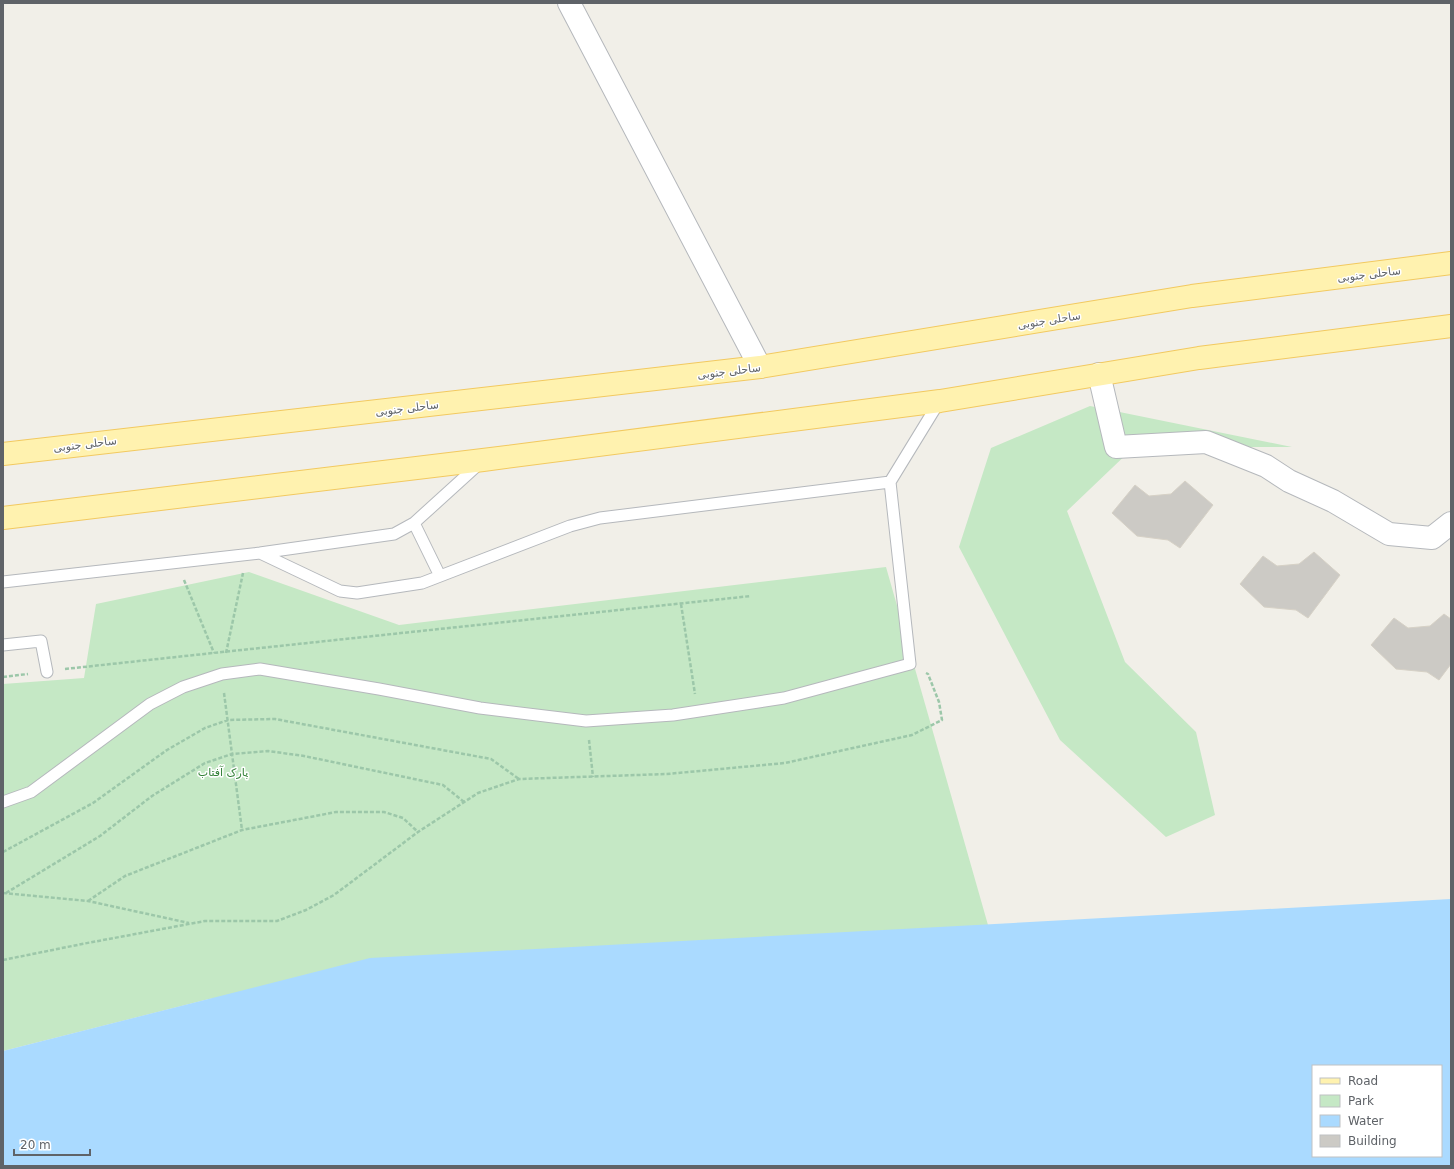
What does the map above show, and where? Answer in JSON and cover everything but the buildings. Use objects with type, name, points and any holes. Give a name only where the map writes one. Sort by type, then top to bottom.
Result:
[{"type":"main road","name":"ساحلی جنوبی","points":[[3,454],[760,367],[1192,296],[1451,263]]},
{"type":"main road","points":[[3,518],[483,460],[940,401],[1199,358],[1451,326]]},
{"type":"street","points":[[569,3],[760,367]]},
{"type":"street","points":[[1099,374],[1116,447],[1206,442],[1266,466],[1289,481],[1333,501],[1389,534],[1432,538],[1451,523]]},
{"type":"lane","points":[[3,802],[30,792],[150,704],[183,687],[222,674],[260,669],[480,708],[586,721],[673,714],[784,698],[910,664],[890,482],[940,401]]},
{"type":"lane","points":[[3,582],[246,555],[394,534],[414,523],[483,460]]},
{"type":"lane","points":[[260,553],[340,590],[357,593],[422,583],[570,526],[600,518],[890,482]]},
{"type":"lane","points":[[414,523],[440,576]]},
{"type":"lane","points":[[3,645],[41,641],[47,672]]},
{"type":"path","points":[[222,674],[246,555]]},
{"type":"path","points":[[176,563],[222,674],[242,830]]},
{"type":"path","points":[[3,676],[213,652],[226,652],[751,596]]},
{"type":"path","points":[[681,604],[697,711]]},
{"type":"path","points":[[3,960],[205,921],[277,921],[306,910],[334,895],[418,832],[478,793],[520,779],[667,774],[785,764],[912,735],[942,720],[939,702],[928,674],[910,664]]},
{"type":"path","points":[[3,852],[93,803],[167,750],[205,728],[228,720],[275,719],[491,759],[520,779]]},
{"type":"path","points":[[586,721],[593,777]]},
{"type":"path","points":[[4,893],[100,836],[152,796],[205,763],[232,754],[268,751],[304,756],[444,785],[464,802]]},
{"type":"path","points":[[88,901],[125,876],[242,830],[336,812],[384,812],[403,818],[418,832]]},
{"type":"path","points":[[4,893],[88,901],[191,924]]},
{"type":"green space","points":[[1090,406],[1292,447],[1134,447],[1067,511],[1125,662],[1196,732],[1215,815],[1166,837],[1060,740],[959,547],[991,448]]},
{"type":"green space","name":"پارک آفتاب","points":[[886,567],[988,925],[447,971],[209,999],[3,1051],[3,684],[84,678],[96,604],[249,572],[399,625]]},
{"type":"water","points":[[1451,899],[1451,1166],[3,1166],[3,1051],[370,958]]}]
